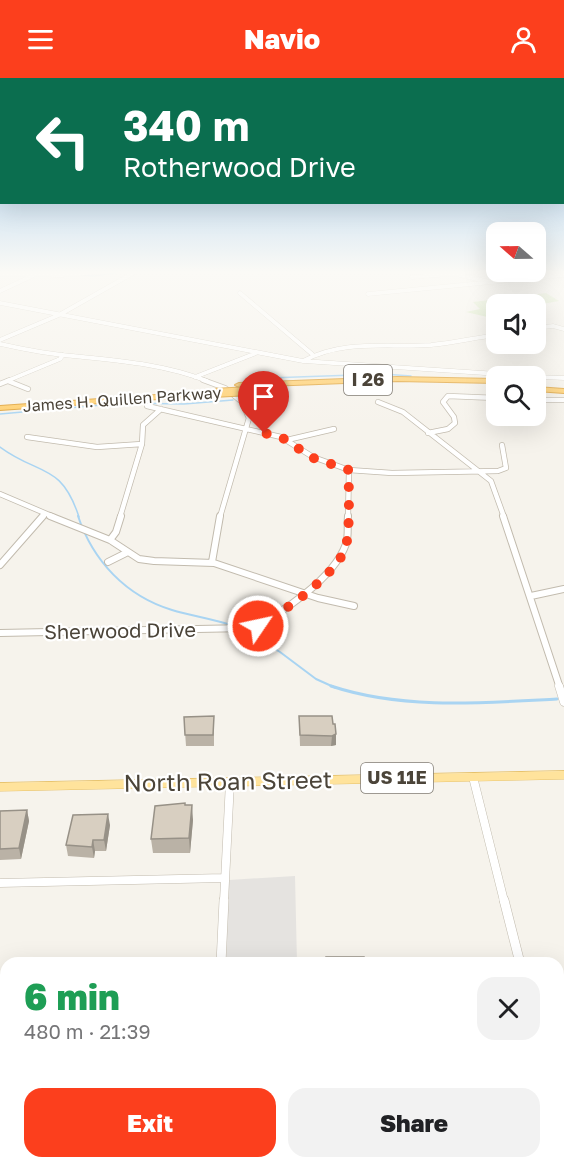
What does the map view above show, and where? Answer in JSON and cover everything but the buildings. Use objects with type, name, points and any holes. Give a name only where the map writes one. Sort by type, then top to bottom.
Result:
[{"type":"highway","name":"James H. Quillen Parkway","points":[[0,402],[239,385],[397,379],[486,381]]},
{"type":"highway","points":[[546,384],[564,385]]},
{"type":"highway","name":"James H. Quillen Parkway","points":[[0,408],[96,399],[380,385],[486,387]]},
{"type":"highway","points":[[546,390],[564,391]]},
{"type":"main road","name":"North Roan Street","points":[[0,787],[564,775]]},
{"type":"street","points":[[0,342],[42,323]]},
{"type":"street","points":[[100,323],[303,361],[486,373]]},
{"type":"street","points":[[275,323],[312,354]]},
{"type":"street","points":[[546,327],[564,328]]},
{"type":"street","points":[[303,361],[312,354],[373,345],[432,345],[486,336]]},
{"type":"street","points":[[0,342],[63,355],[113,359],[194,377],[215,383],[237,397],[249,414],[221,509],[212,562]]},
{"type":"street","points":[[194,377],[256,353]]},
{"type":"street","points":[[0,384],[60,359],[63,355]]},
{"type":"street","points":[[546,377],[564,378]]},
{"type":"street","points":[[8,381],[28,389]]},
{"type":"street","points":[[428,433],[448,429],[454,423],[454,416],[443,402],[448,396],[486,398]]},
{"type":"street","points":[[546,400],[564,400]]},
{"type":"street","points":[[378,402],[403,412],[492,481],[564,702]]},
{"type":"street","points":[[147,406],[287,440],[313,458],[349,470],[392,473],[498,471],[507,468],[502,445]]},
{"type":"street","points":[[110,540],[116,532],[142,444],[145,422],[161,409]]},
{"type":"street","points":[[287,440],[334,429]]},
{"type":"street","points":[[27,437],[97,447],[142,444]]},
{"type":"street","name":"Sherwood Drive","points":[[0,633],[247,628],[267,621],[306,592],[330,570],[345,550],[349,470]]},
{"type":"street","points":[[0,494],[44,515],[110,540],[126,554],[148,561],[212,562],[306,592],[325,601],[354,606]]},
{"type":"street","points":[[0,565],[44,515]]},
{"type":"street","points":[[108,562],[126,554]]},
{"type":"street","points":[[531,596],[564,589]]},
{"type":"street","points":[[473,777],[518,957]]},
{"type":"street","points":[[221,957],[230,782]]},
{"type":"street","points":[[0,883],[224,878]]},
{"type":"shaded area","points":[[295,876],[297,957],[226,957],[229,880]]},
{"type":"waterway","points":[[268,378],[383,374],[411,376]]},
{"type":"waterway","points":[[0,414],[124,403],[184,404],[233,400]]},
{"type":"waterway","points":[[0,447],[56,478],[65,487],[79,517]]},
{"type":"waterway","points":[[78,516],[84,532],[102,562],[113,575],[140,596],[172,610],[234,626]]},
{"type":"waterway","points":[[245,631],[280,652],[316,679],[333,686]]},
{"type":"waterway","points":[[333,686],[358,694],[415,702],[472,703],[557,699]]},
{"type":"route","points":[[258,626],[306,592],[330,570],[345,550],[347,542],[349,470],[313,458],[281,437],[264,433]]}]
